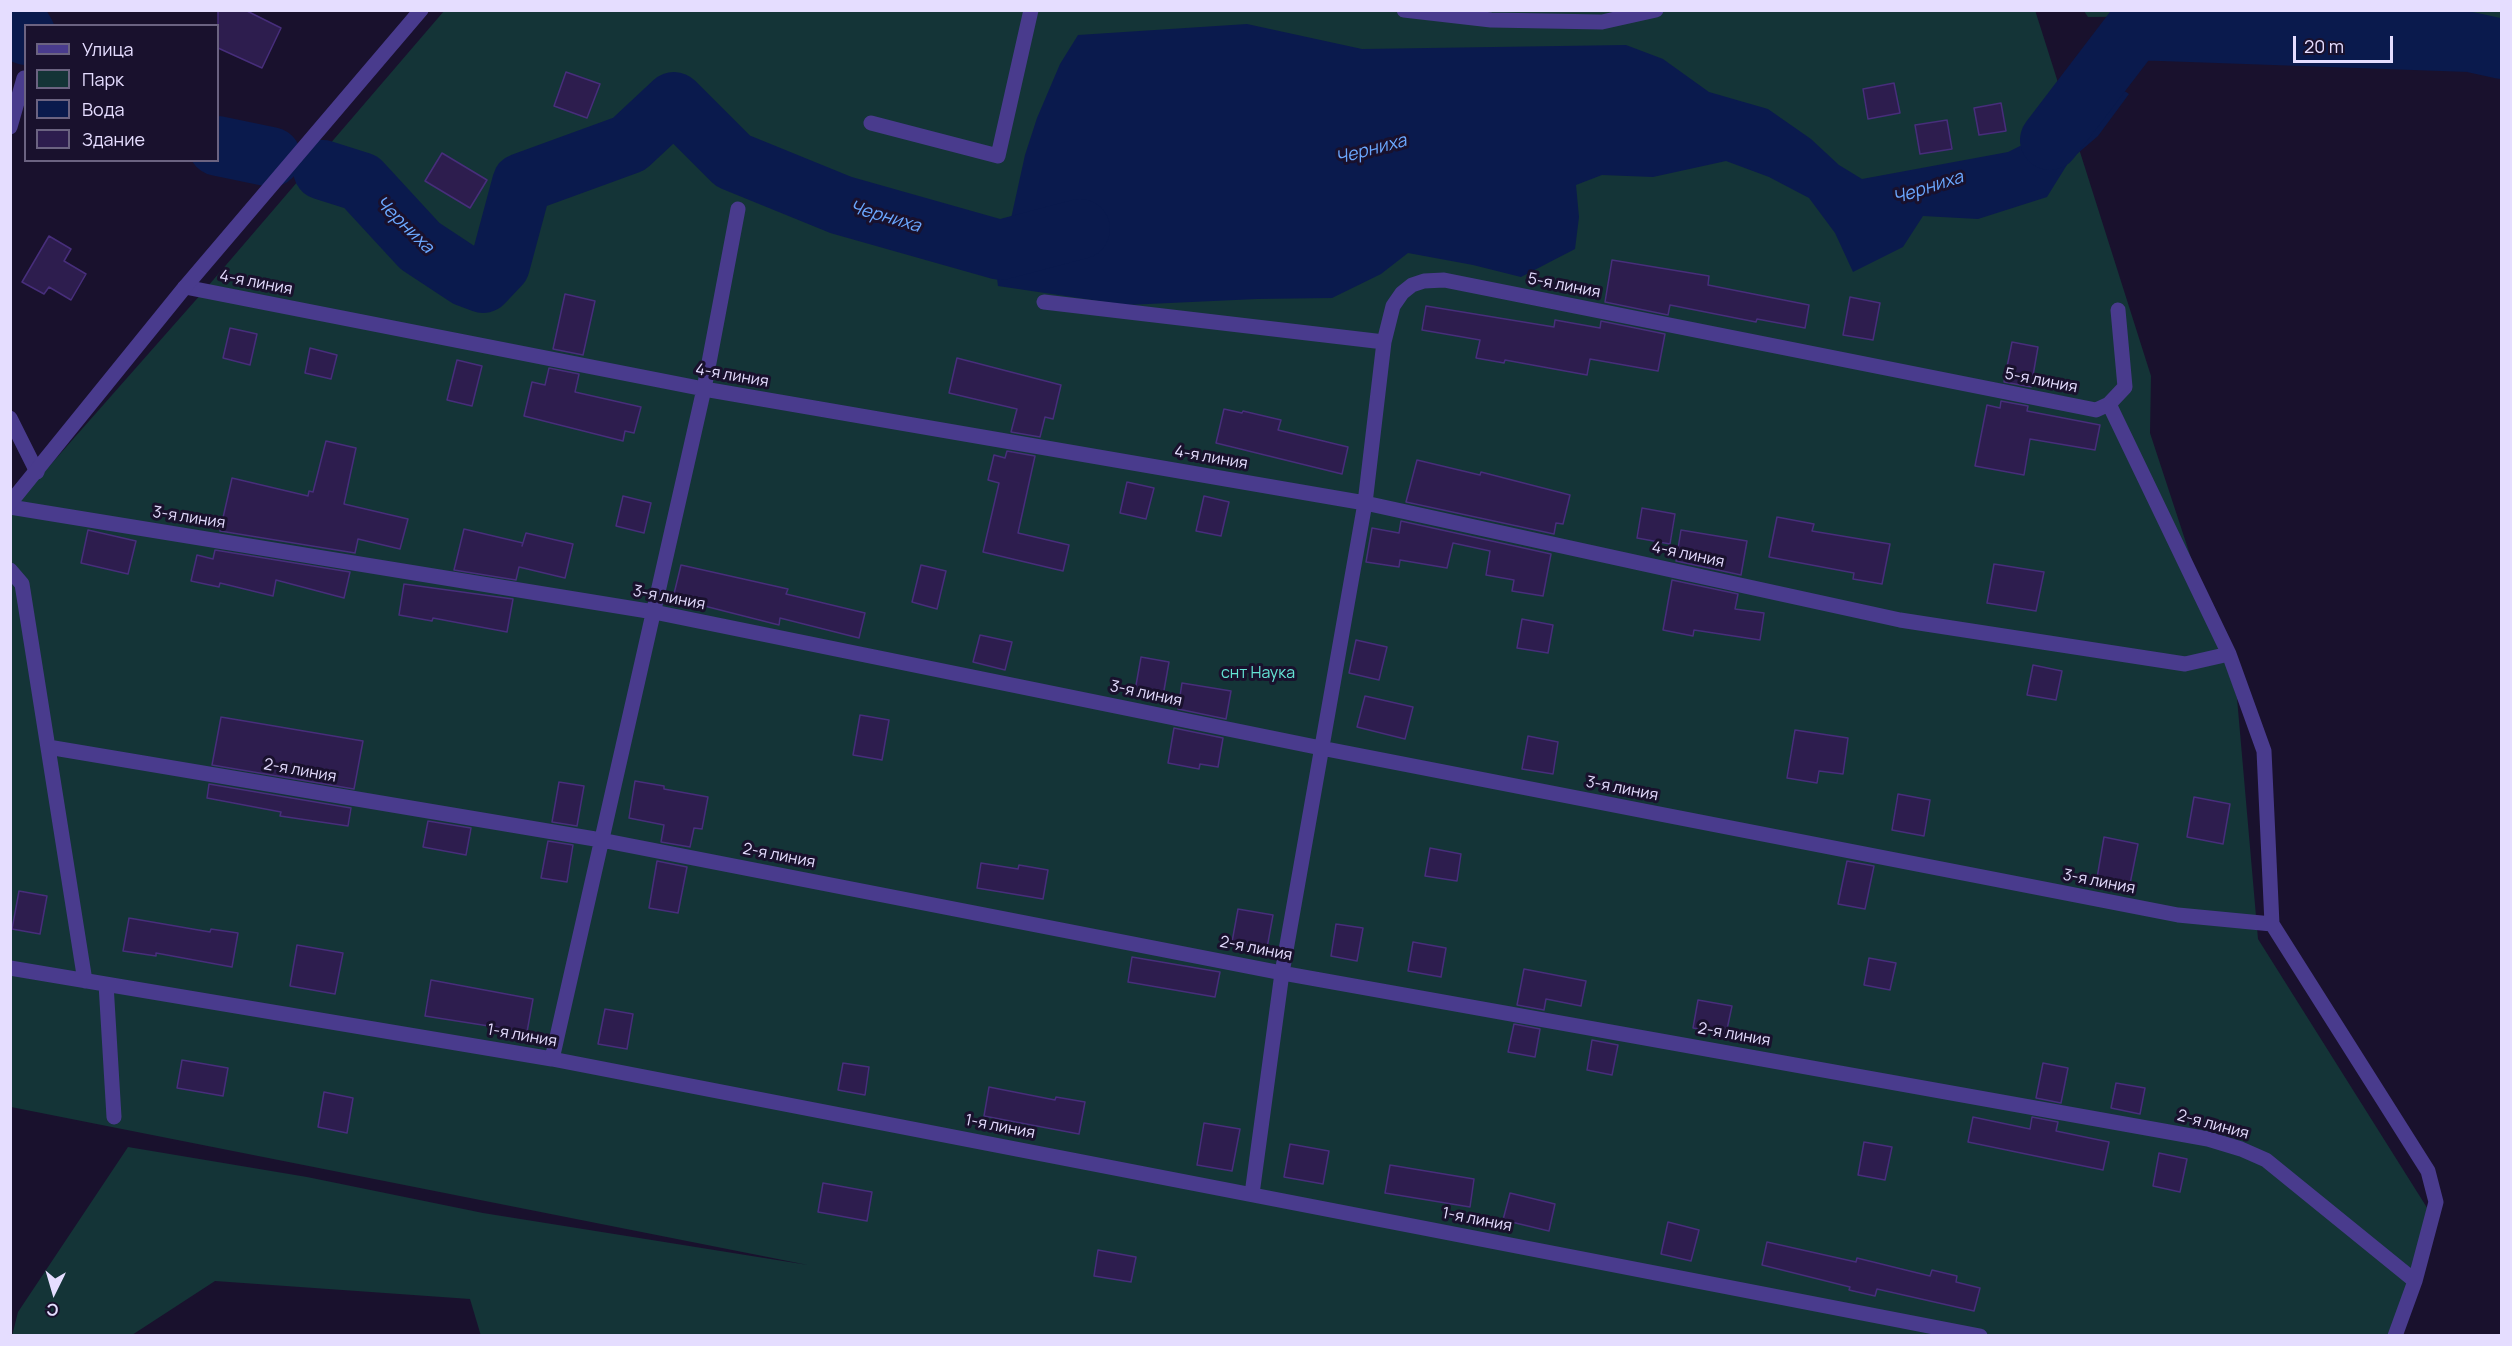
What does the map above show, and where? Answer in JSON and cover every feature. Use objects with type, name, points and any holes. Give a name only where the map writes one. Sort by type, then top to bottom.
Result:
[{"type":"street","points":[[10,505],[185,287],[420,10]]},
{"type":"street","points":[[871,123],[998,156],[1031,10]]},
{"type":"street","points":[[1404,10],[1602,22],[1656,10]]},
{"type":"street","points":[[10,127],[24,78]]},
{"type":"street","points":[[552,1059],[704,389],[738,209]]},
{"type":"street","name":"5-я линия","points":[[1251,1194],[1282,973],[1365,503],[1384,342],[1393,306],[1402,293],[1412,285],[1424,281],[1444,280],[2096,411],[2109,404]]},
{"type":"street","name":"4-я линия","points":[[185,287],[704,389],[1365,503],[1900,620],[2185,664],[2229,654]]},
{"type":"street","points":[[1044,302],[1384,342]]},
{"type":"street","points":[[2118,310],[2125,387],[2109,404],[2229,654],[2264,751],[2272,924],[2428,1171],[2436,1202],[2415,1281],[2395,1335]]},
{"type":"street","points":[[10,418],[37,472]]},
{"type":"street","name":"3-я линия","points":[[10,505],[654,612],[1321,748],[2178,915],[2272,924]]},
{"type":"street","points":[[10,570],[22,584],[85,981]]},
{"type":"street","name":"2-я линия","points":[[48,747],[601,840],[1282,973],[2208,1139],[2241,1149],[2266,1160],[2415,1281]]},
{"type":"street","name":"1-я линия","points":[[10,968],[552,1059],[1980,1335]]},
{"type":"street","points":[[106,984],[114,1118]]},
{"type":"green space","name":"снт Наука","points":[[2035,10],[2151,376],[2150,433],[2237,698],[2258,939],[2436,1222],[2396,1336],[481,1336],[470,1299],[215,1281],[132,1335],[12,1336],[18,1312],[128,1147],[307,1177],[483,1213],[808,1265],[11,1107],[11,514],[22,497],[202,293],[444,11]]},
{"type":"green space","points":[[2084,11],[2501,11],[2501,32],[2419,14],[2088,17]]},
{"type":"water","points":[[1247,24],[1362,49],[1626,45],[1663,59],[1709,92],[1768,109],[1811,139],[1839,165],[1862,179],[2008,152],[2032,140],[2101,75],[2129,94],[2098,136],[2070,160],[2047,197],[1978,219],[1923,216],[1903,247],[1853,272],[1835,233],[1809,198],[1769,177],[1726,161],[1653,177],[1602,175],[1576,185],[1579,217],[1575,249],[1521,277],[1408,253],[1381,274],[1332,298],[1126,305],[998,286],[995,262],[1008,232],[1025,155],[1037,118],[1060,64],[1078,35]]},
{"type":"building","points":[[218,10],[245,10],[281,28],[262,68],[219,48]]},
{"type":"building","points":[[566,72],[600,84],[587,118],[554,106]]},
{"type":"building","points":[[1894,83],[1900,113],[1868,119],[1863,89]]},
{"type":"building","points":[[2001,103],[2006,131],[1979,135],[1974,108]]},
{"type":"building","points":[[1947,120],[1952,149],[1920,154],[1915,125]]},
{"type":"building","points":[[442,153],[487,180],[470,208],[425,181]]},
{"type":"building","points":[[49,236],[71,249],[64,261],[86,274],[71,300],[49,287],[44,294],[22,282]]},
{"type":"building","points":[[1612,260],[1709,276],[1708,285],[1809,305],[1805,328],[1757,319],[1756,322],[1670,305],[1668,315],[1605,302]]},
{"type":"building","points":[[565,294],[595,301],[583,355],[553,349]]},
{"type":"building","points":[[1850,297],[1880,303],[1873,340],[1843,335]]},
{"type":"building","points":[[1426,306],[1554,327],[1555,320],[1600,328],[1601,321],[1665,334],[1658,371],[1590,359],[1587,375],[1505,360],[1504,363],[1476,358],[1480,340],[1422,330]]},
{"type":"building","points":[[230,328],[257,334],[250,365],[223,358]]},
{"type":"building","points":[[2012,342],[2038,347],[2031,387],[2004,382]]},
{"type":"building","points":[[310,348],[337,355],[331,379],[305,373]]},
{"type":"building","points":[[957,358],[1061,385],[1053,419],[1045,417],[1040,437],[1011,432],[1017,409],[949,393]]},
{"type":"building","points":[[457,360],[482,366],[472,406],[447,400]]},
{"type":"building","points":[[549,368],[579,374],[575,392],[641,407],[634,433],[625,431],[623,441],[524,416],[532,382],[545,385]]},
{"type":"building","points":[[2001,401],[2028,406],[2027,411],[2100,425],[2095,450],[2030,439],[2024,475],[1975,466],[1987,405],[2000,408]]},
{"type":"building","points":[[1224,409],[1281,420],[1278,430],[1348,447],[1342,474],[1216,443]]},
{"type":"building","points":[[326,441],[356,448],[344,504],[408,519],[400,549],[358,539],[355,553],[220,531],[232,478],[308,496],[309,491],[313,492]]},
{"type":"building","points":[[1007,451],[1035,456],[1018,533],[1069,545],[1063,571],[983,552],[999,483],[988,480],[994,455],[1005,458]]},
{"type":"building","points":[[1417,460],[1480,475],[1481,472],[1570,495],[1563,524],[1556,523],[1554,534],[1406,502]]},
{"type":"building","points":[[1127,482],[1154,488],[1146,519],[1120,513]]},
{"type":"building","points":[[623,496],[651,503],[644,533],[616,526]]},
{"type":"building","points":[[1204,496],[1229,502],[1221,536],[1196,531]]},
{"type":"building","points":[[1642,508],[1675,514],[1670,544],[1637,538]]},
{"type":"building","points":[[1777,517],[1814,524],[1812,531],[1890,544],[1882,584],[1853,579],[1854,573],[1769,557]]},
{"type":"building","points":[[1401,521],[1551,554],[1543,596],[1512,591],[1514,580],[1486,575],[1490,551],[1453,543],[1447,568],[1400,560],[1399,567],[1366,562],[1372,528],[1399,533]]},
{"type":"building","points":[[464,529],[523,543],[526,533],[573,544],[565,578],[519,567],[516,580],[454,570]]},
{"type":"building","points":[[88,530],[136,541],[128,574],[81,563]]},
{"type":"building","points":[[1681,530],[1747,541],[1741,575],[1676,561]]},
{"type":"building","points":[[215,550],[350,572],[344,598],[276,580],[273,596],[220,583],[219,587],[191,581],[197,555],[213,559]]},
{"type":"building","points":[[1994,564],[2044,572],[2036,611],[1987,603]]},
{"type":"building","points":[[681,565],[788,589],[786,594],[865,613],[859,638],[780,618],[779,625],[673,598]]},
{"type":"building","points":[[921,565],[946,571],[937,609],[912,602]]},
{"type":"building","points":[[1672,580],[1738,594],[1735,609],[1764,613],[1760,640],[1694,630],[1693,636],[1663,630]]},
{"type":"building","points":[[404,584],[513,599],[507,632],[433,618],[432,621],[399,615]]},
{"type":"building","points":[[1522,619],[1553,625],[1548,653],[1517,648]]},
{"type":"building","points":[[980,635],[1012,642],[1005,670],[973,662]]},
{"type":"building","points":[[1356,640],[1387,647],[1379,680],[1349,673]]},
{"type":"building","points":[[1141,657],[1169,662],[1163,696],[1135,691]]},
{"type":"building","points":[[2033,665],[2062,671],[2056,700],[2027,695]]},
{"type":"building","points":[[1182,683],[1231,691],[1226,719],[1178,709]]},
{"type":"building","points":[[1365,696],[1413,707],[1405,739],[1357,727]]},
{"type":"building","points":[[860,715],[889,720],[882,760],[853,755]]},
{"type":"building","points":[[221,717],[363,741],[354,789],[212,765]]},
{"type":"building","points":[[1174,728],[1223,738],[1218,767],[1200,764],[1199,769],[1168,763]]},
{"type":"building","points":[[1795,730],[1848,738],[1843,774],[1819,771],[1817,783],[1787,778]]},
{"type":"building","points":[[1528,736],[1558,742],[1553,774],[1522,769]]},
{"type":"building","points":[[635,781],[708,797],[702,829],[694,828],[690,847],[661,842],[664,825],[629,818]]},
{"type":"building","points":[[559,782],[584,786],[577,826],[552,822]]},
{"type":"building","points":[[209,784],[351,808],[348,826],[280,816],[281,812],[207,798]]},
{"type":"building","points":[[1898,794],[1930,800],[1924,836],[1892,830]]},
{"type":"building","points":[[2194,797],[2230,804],[2223,844],[2187,837]]},
{"type":"building","points":[[428,821],[471,828],[466,855],[423,847]]},
{"type":"building","points":[[2104,837],[2138,844],[2130,884],[2097,878]]},
{"type":"building","points":[[548,841],[573,845],[567,882],[541,878]]},
{"type":"building","points":[[1430,848],[1461,854],[1457,881],[1425,876]]},
{"type":"building","points":[[657,861],[687,867],[678,913],[649,908]]},
{"type":"building","points":[[1847,861],[1874,866],[1865,909],[1838,904]]},
{"type":"building","points":[[981,863],[1018,869],[1019,865],[1048,870],[1043,899],[977,888]]},
{"type":"building","points":[[19,891],[47,896],[40,934],[12,929]]},
{"type":"building","points":[[1238,909],[1273,915],[1267,948],[1232,942]]},
{"type":"building","points":[[129,918],[210,932],[211,929],[238,933],[232,967],[156,953],[156,956],[123,951]]},
{"type":"building","points":[[1336,924],[1363,928],[1357,961],[1331,956]]},
{"type":"building","points":[[1413,942],[1446,948],[1441,977],[1408,971]]},
{"type":"building","points":[[297,945],[343,953],[335,994],[290,986]]},
{"type":"building","points":[[1132,957],[1220,972],[1215,997],[1128,982]]},
{"type":"building","points":[[1869,958],[1896,963],[1890,990],[1864,985]]},
{"type":"building","points":[[1524,969],[1586,981],[1581,1006],[1546,999],[1544,1010],[1517,1005]]},
{"type":"building","points":[[431,980],[533,999],[527,1032],[425,1016]]},
{"type":"building","points":[[1698,1000],[1732,1006],[1726,1034],[1693,1028]]},
{"type":"building","points":[[605,1009],[633,1014],[627,1049],[598,1044]]},
{"type":"building","points":[[1514,1024],[1540,1029],[1535,1057],[1508,1052]]},
{"type":"building","points":[[1592,1040],[1618,1045],[1612,1075],[1587,1070]]},
{"type":"building","points":[[182,1060],[228,1068],[223,1096],[177,1088]]},
{"type":"building","points":[[843,1063],[869,1067],[865,1095],[838,1090]]},
{"type":"building","points":[[2043,1063],[2068,1068],[2061,1103],[2036,1098]]},
{"type":"building","points":[[2116,1083],[2145,1088],[2140,1114],[2111,1108]]},
{"type":"building","points":[[989,1087],[1055,1100],[1056,1097],[1085,1102],[1079,1134],[984,1116]]},
{"type":"building","points":[[324,1092],[353,1098],[347,1133],[318,1127]]},
{"type":"building","points":[[1973,1117],[2030,1129],[2032,1117],[2058,1122],[2056,1131],[2109,1142],[2103,1170],[1968,1142]]},
{"type":"building","points":[[1204,1123],[1240,1129],[1232,1171],[1197,1165]]},
{"type":"building","points":[[1864,1142],[1892,1147],[1885,1180],[1858,1175]]},
{"type":"building","points":[[1290,1144],[1329,1151],[1323,1184],[1284,1177]]},
{"type":"building","points":[[2159,1153],[2187,1159],[2180,1192],[2153,1186]]},
{"type":"building","points":[[1390,1165],[1474,1179],[1470,1207],[1385,1193]]},
{"type":"building","points":[[823,1183],[872,1192],[867,1221],[818,1212]]},
{"type":"building","points":[[1510,1193],[1555,1204],[1549,1231],[1503,1220]]},
{"type":"building","points":[[1668,1222],[1699,1230],[1691,1261],[1661,1254]]},
{"type":"building","points":[[1767,1242],[1856,1262],[1857,1258],[1930,1276],[1932,1270],[1957,1276],[1956,1282],[1980,1288],[1974,1311],[1877,1289],[1875,1296],[1849,1290],[1850,1287],[1762,1265]]},
{"type":"building","points":[[1098,1250],[1136,1257],[1131,1282],[1094,1276]]},
{"type":"waterway","name":"Черниха","points":[[16,10],[16,18],[24,32]]},
{"type":"waterway","name":"Черниха","points":[[2050,140],[2134,30],[2470,42],[2502,49]]},
{"type":"waterway","name":"Черниха","points":[[323,170],[361,182],[420,246],[467,277],[483,283],[500,265],[522,183],[629,144],[674,102],[733,161],[841,205],[1000,250],[1080,229]]},
{"type":"waterway","name":"Черниха","points":[[219,146],[271,157]]}]
